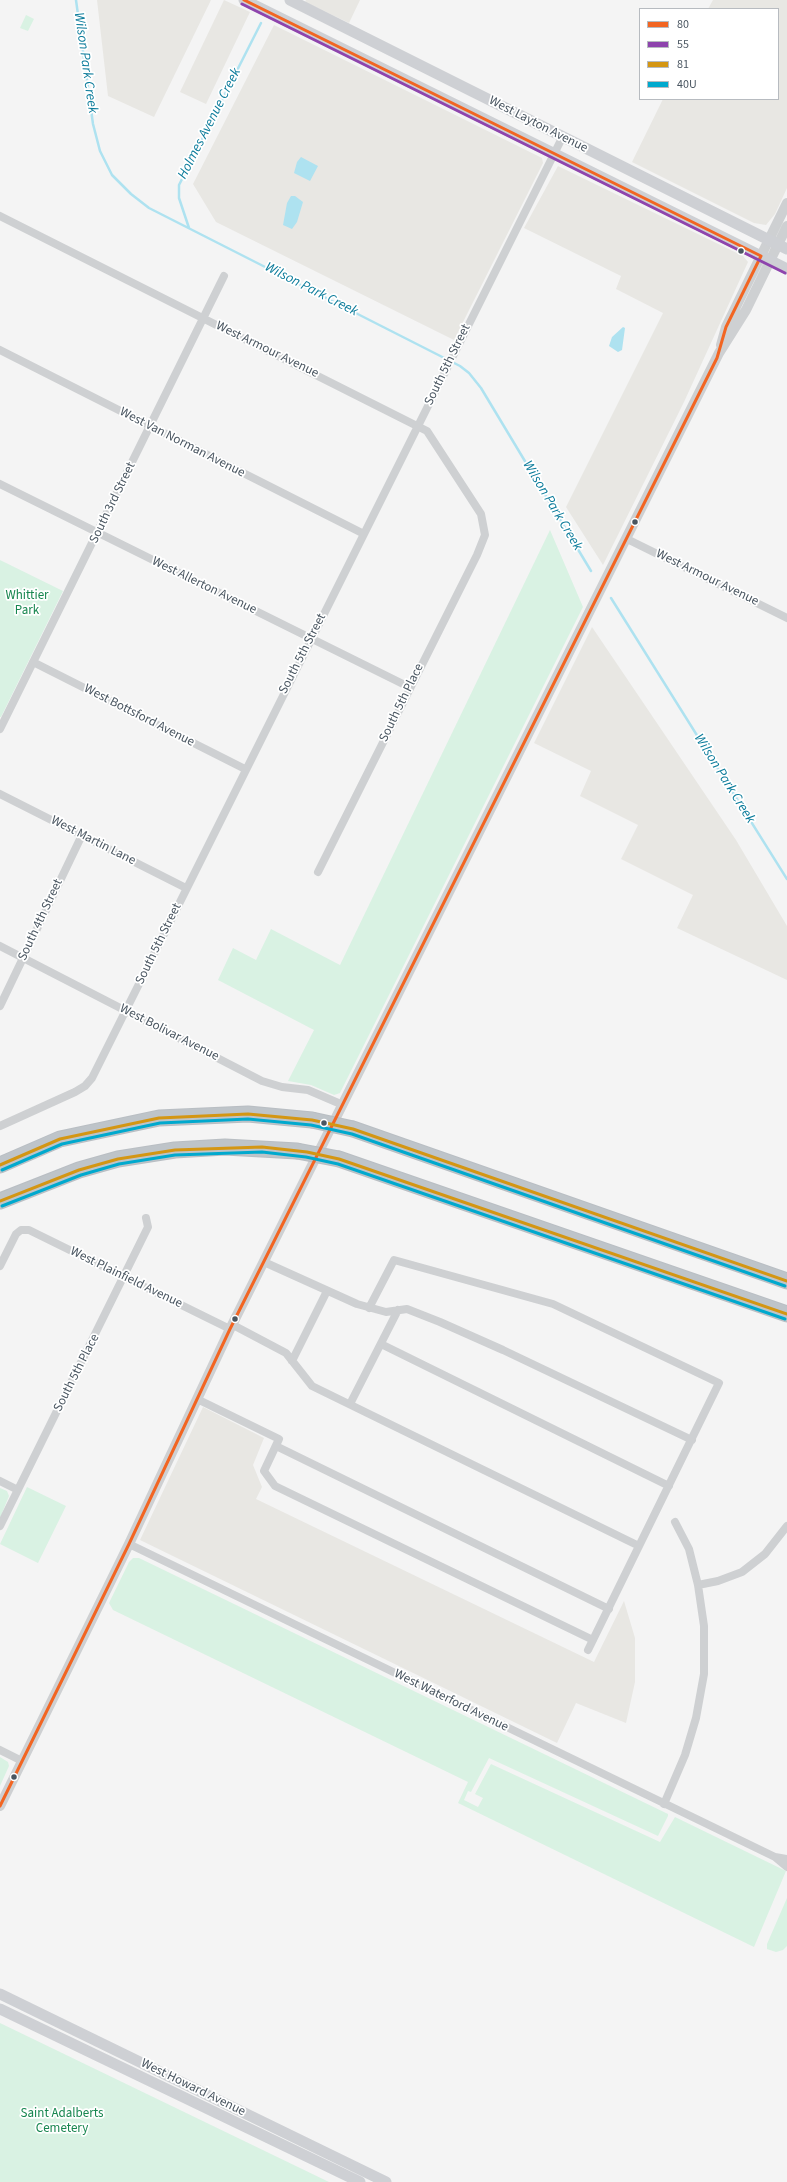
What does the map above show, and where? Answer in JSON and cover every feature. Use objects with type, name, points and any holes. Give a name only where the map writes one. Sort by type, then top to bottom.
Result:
[{"type":"highway","points":[[0,1166],[60,1140],[159,1118],[248,1114],[312,1120],[353,1129],[787,1281]]},
{"type":"highway","points":[[0,1201],[79,1170],[139,1156],[176,1150],[225,1147],[297,1151],[339,1159],[787,1314]]},
{"type":"main road","name":"West Layton Avenue","points":[[244,0],[787,269]]},
{"type":"main road","name":"West Layton Avenue","points":[[290,0],[562,138],[778,244]]},
{"type":"main road","name":"West Howard Avenue","points":[[0,1994],[386,2182]]},
{"type":"main road","name":"West Howard Avenue","points":[[0,2009],[360,2182]]},
{"type":"street","name":"South 5th Street","points":[[0,1126],[85,1086],[92,1078],[245,769],[562,138]]},
{"type":"street","points":[[778,244],[787,203]]},
{"type":"street","name":"West Armour Avenue","points":[[0,216],[427,431],[481,514],[485,535]]},
{"type":"street","points":[[0,1806],[129,1544],[231,1327],[719,353],[726,327],[766,259],[778,244],[787,226]]},
{"type":"street","name":"South 3rd Street","points":[[0,729],[224,276]]},
{"type":"street","name":"West Van Norman Avenue","points":[[0,350],[364,534]]},
{"type":"street","name":"West Allerton Avenue","points":[[0,484],[409,687]]},
{"type":"street","name":"South 5th Place","points":[[318,872],[409,687],[477,555],[485,535]]},
{"type":"street","name":"West Armour Avenue","points":[[627,539],[787,618]]},
{"type":"street","name":"West Bottsford Avenue","points":[[34,662],[245,769]]},
{"type":"street","name":"West Martin Lane","points":[[0,794],[186,888]]},
{"type":"street","name":"South 4th Street","points":[[0,1006],[82,835]]},
{"type":"street","name":"West Bolivar Avenue","points":[[0,946],[262,1081],[282,1087],[308,1090],[343,1105]]},
{"type":"street","name":"South 5th Place","points":[[0,1526],[125,1277],[148,1227],[146,1218]]},
{"type":"street","name":"West Plainfield Avenue","points":[[0,1266],[16,1234],[22,1230],[29,1230],[286,1353],[312,1386],[639,1546]]},
{"type":"street","points":[[369,1308],[394,1260],[553,1304],[719,1383],[588,1650]]},
{"type":"street","points":[[264,1262],[327,1291],[369,1308],[386,1312],[407,1309],[503,1350],[692,1440]]},
{"type":"street","points":[[292,1361],[327,1291]]},
{"type":"street","points":[[350,1404],[398,1310]]},
{"type":"street","points":[[381,1344],[669,1486]]},
{"type":"street","points":[[196,1399],[279,1438],[264,1472],[275,1486],[593,1640]]},
{"type":"street","points":[[276,1446],[608,1609]]},
{"type":"street","points":[[0,1481],[18,1490]]},
{"type":"street","points":[[664,1804],[685,1755],[696,1718],[704,1674],[704,1626],[698,1585],[689,1549],[675,1522]]},
{"type":"street","points":[[698,1585],[718,1581],[742,1572],[765,1554],[787,1526]]},
{"type":"street","name":"West Waterford Avenue","points":[[129,1544],[775,1857],[787,1867]]},
{"type":"street","points":[[0,1750],[22,1761]]},
{"type":"street","name":"West Waterford Avenue","points":[[775,1857],[787,1859]]},
{"type":"shaded area","points":[[97,0],[211,0],[154,117],[108,96]]},
{"type":"shaded area","points":[[224,0],[250,12],[206,104],[180,92]]},
{"type":"shaded area","points":[[306,0],[360,0],[349,23],[305,2]]},
{"type":"shaded area","points":[[713,0],[787,0],[787,188],[775,214],[766,225],[754,223],[632,162],[663,100],[779,100],[779,8],[709,8]]},
{"type":"shaded area","points":[[274,25],[542,158],[543,163],[454,340],[216,222],[193,184]]},
{"type":"shaded area","points":[[558,166],[743,256],[748,262],[684,402],[603,565],[566,507],[663,313],[616,289],[621,276],[524,228]]},
{"type":"shaded area","points":[[592,627],[736,840],[787,926],[787,980],[677,928],[693,895],[621,859],[638,825],[580,796],[591,771],[534,743]]},
{"type":"shaded area","points":[[203,1407],[264,1438],[253,1465],[262,1487],[256,1499],[594,1662],[624,1601],[635,1638],[635,1682],[626,1723],[576,1703],[557,1743],[140,1540]]},
{"type":"green space","points":[[26,15],[34,19],[28,31],[20,28]]},
{"type":"green space","points":[[550,530],[583,607],[340,1093],[334,1095],[311,1085],[288,1081],[314,1030],[218,980],[233,948],[256,960],[271,929],[340,965]]},
{"type":"green space","name":"Whittier Park","points":[[0,560],[63,591],[1,717],[0,717]]},
{"type":"green space","points":[[27,1487],[66,1506],[38,1563],[0,1544]]},
{"type":"green space","points":[[0,1488],[7,1491],[9,1496],[0,1518]]},
{"type":"green space","points":[[133,1558],[139,1558],[668,1814],[668,1816],[658,1836],[489,1758],[471,1792],[468,1791],[464,1800],[478,1807],[483,1798],[475,1794],[491,1764],[660,1842],[675,1817],[786,1871],[754,1947],[458,1803],[468,1782],[113,1610],[109,1603],[129,1562]]},
{"type":"green space","points":[[0,1757],[8,1762],[9,1766],[0,1786]]},
{"type":"green space","points":[[787,1898],[787,1946],[783,1950],[776,1952],[767,1949],[767,1944]]},
{"type":"green space","name":"Saint Adalberts Cemetery","points":[[0,2023],[329,2182],[0,2182]]},
{"type":"water","points":[[301,157],[318,166],[310,181],[294,173],[297,162]]},
{"type":"water","points":[[291,196],[295,196],[303,202],[297,222],[292,229],[283,225],[287,203]]},
{"type":"water","points":[[623,327],[625,328],[622,350],[618,352],[609,346],[612,337]]},
{"type":"waterway","name":"Wilson Park Creek","points":[[76,0],[93,124],[100,151],[112,175],[131,194],[149,208],[460,366],[469,373],[481,388],[591,571]]},
{"type":"waterway","name":"Holmes Avenue Creek","points":[[189,228],[179,198],[179,185],[261,23]]},
{"type":"waterway","name":"Wilson Park Creek","points":[[611,598],[787,879]]},
{"type":"transit line","name":"80","points":[[0,1806],[129,1544],[230,1329],[717,358],[726,327],[761,256],[244,0]]},
{"type":"transit line","name":"55","points":[[242,4],[785,273]]},
{"type":"transit line","name":"81","points":[[0,1165],[60,1139],[159,1118],[248,1114],[312,1120],[353,1129],[787,1281]]},
{"type":"transit line","name":"40U","points":[[2,1170],[62,1144],[160,1123],[248,1119],[311,1125],[352,1134],[785,1286]]},
{"type":"transit line","name":"81","points":[[0,1201],[79,1170],[118,1159],[175,1150],[262,1147],[307,1152],[339,1159],[787,1314]]},
{"type":"transit line","name":"40U","points":[[2,1206],[81,1175],[119,1164],[175,1155],[262,1152],[306,1157],[338,1164],[785,1319]]}]
